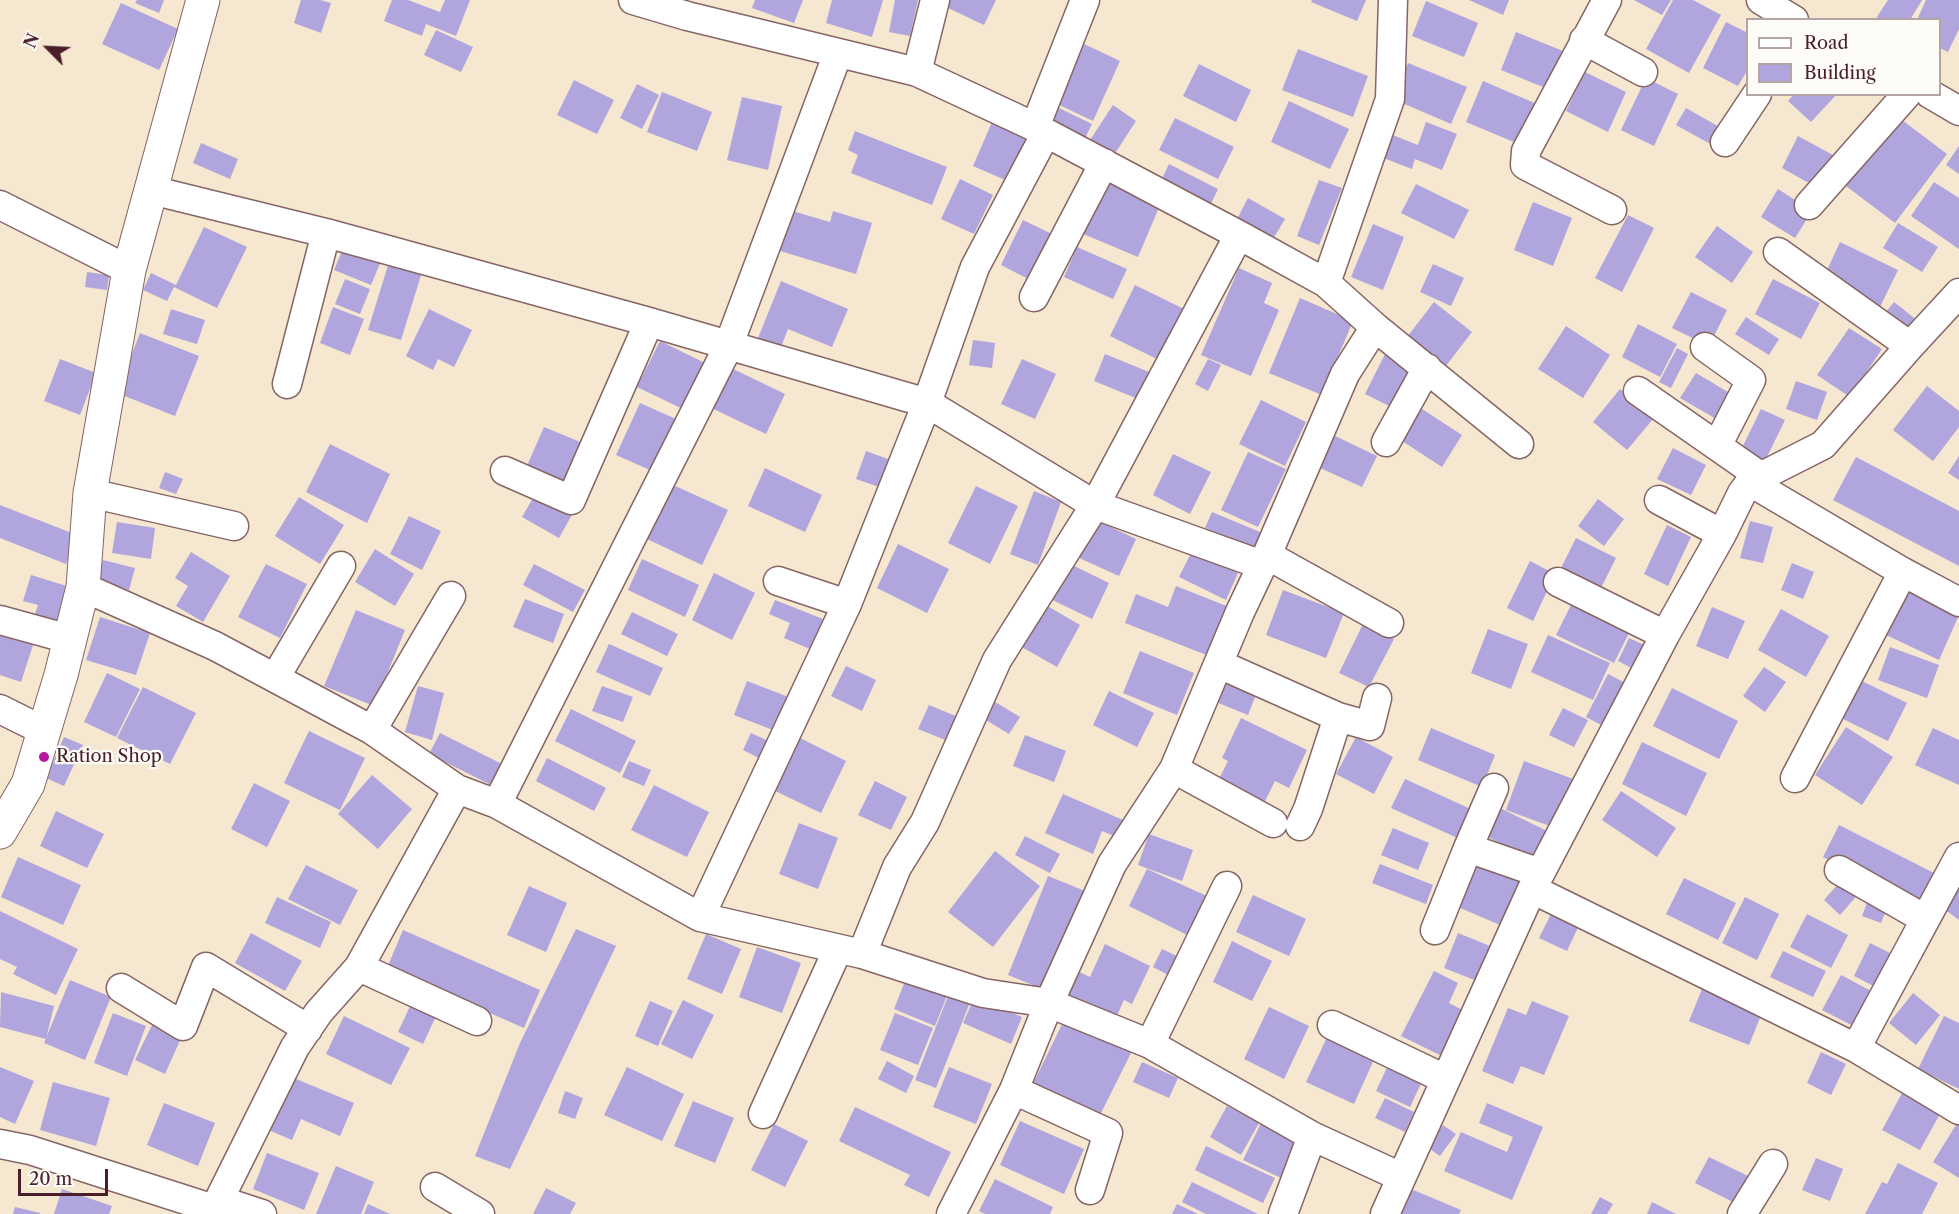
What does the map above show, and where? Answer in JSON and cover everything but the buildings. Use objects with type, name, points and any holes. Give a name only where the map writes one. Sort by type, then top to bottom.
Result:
[{"type":"street","points":[[0,832],[28,784],[83,587],[90,493],[129,270],[204,0]]},
{"type":"street","points":[[633,0],[687,16],[917,72],[1041,130],[1326,284],[1375,327],[1519,444]]},
{"type":"street","points":[[917,72],[935,0]]},
{"type":"street","points":[[700,917],[847,604],[927,403],[975,267],[1041,130],[1085,0]]},
{"type":"street","points":[[1326,284],[1390,99],[1393,0]]},
{"type":"street","points":[[1607,0],[1526,151],[1525,165],[1612,210]]},
{"type":"street","points":[[1761,0],[1791,18]]},
{"type":"street","points":[[1584,40],[1643,72]]},
{"type":"street","points":[[496,804],[728,347],[838,53]]},
{"type":"street","points":[[1725,142],[1756,96]]},
{"type":"street","points":[[1809,205],[1905,96]]},
{"type":"street","points":[[1933,96],[1959,111]]},
{"type":"street","points":[[1034,297],[1104,163]]},
{"type":"street","points":[[151,190],[326,233],[649,322],[728,347],[927,403],[1095,505],[1265,560],[1389,623]]},
{"type":"street","points":[[0,205],[129,270]]},
{"type":"street","points":[[287,384],[326,233]]},
{"type":"street","points":[[763,1114],[897,867],[925,822],[997,660],[1095,505],[1239,235]]},
{"type":"street","points":[[1778,252],[1910,346]]},
{"type":"street","points":[[1385,1214],[1536,881],[1742,493],[1755,479],[1823,445],[1910,346],[1956,302]]},
{"type":"street","points":[[505,471],[571,500],[649,322]]},
{"type":"street","points":[[951,1214],[1014,1090],[1049,1003],[1113,864],[1174,769],[1240,612],[1265,560],[1345,374],[1375,327]]},
{"type":"street","points":[[1705,347],[1751,380],[1717,446]]},
{"type":"street","points":[[1386,442],[1427,368]]},
{"type":"street","points":[[1638,391],[1717,446],[1755,479],[1903,572],[1959,602]]},
{"type":"street","points":[[90,493],[234,526]]},
{"type":"street","points":[[1659,500],[1722,534]]},
{"type":"street","points":[[275,678],[341,566]]},
{"type":"street","points":[[1795,778],[1903,572]]},
{"type":"street","points":[[778,581],[847,604]]},
{"type":"street","points":[[1558,582],[1665,635]]},
{"type":"street","points":[[83,587],[215,646],[275,678],[372,730],[457,789],[496,804],[700,917],[850,952],[983,993],[1049,1003],[1150,1044],[1312,1136],[1401,1178]]},
{"type":"street","points":[[372,730],[451,596]]},
{"type":"street","points":[[0,620],[69,639]]},
{"type":"street","points":[[1219,664],[1338,717],[1370,726],[1377,698]]},
{"type":"street","points":[[0,709],[44,730]]},
{"type":"street","points":[[1174,769],[1286,825],[1308,809],[1338,717]]},
{"type":"street","points":[[1435,930],[1494,788]]},
{"type":"street","points":[[215,1208],[295,1047],[319,1012],[359,967],[457,789]]},
{"type":"street","points":[[1468,848],[1536,881],[1856,1048],[1959,1110]]},
{"type":"street","points":[[1856,1048],[1959,857]]},
{"type":"street","points":[[1839,870],[1925,919]]},
{"type":"street","points":[[1150,1044],[1227,886]]},
{"type":"street","points":[[121,988],[183,1026],[206,967],[308,1029]]},
{"type":"street","points":[[359,967],[477,1021]]},
{"type":"street","points":[[1332,1025],[1445,1079]]},
{"type":"street","points":[[1014,1090],[1108,1133],[1090,1190]]},
{"type":"street","points":[[1283,1214],[1312,1136]]},
{"type":"street","points":[[2,1150],[30,1150],[215,1208],[262,1214]]},
{"type":"street","points":[[1742,1214],[1773,1164]]},
{"type":"street","points":[[435,1186],[480,1214]]},
{"type":"place","name":"Ration Shop","points":[[44,757]]}]
